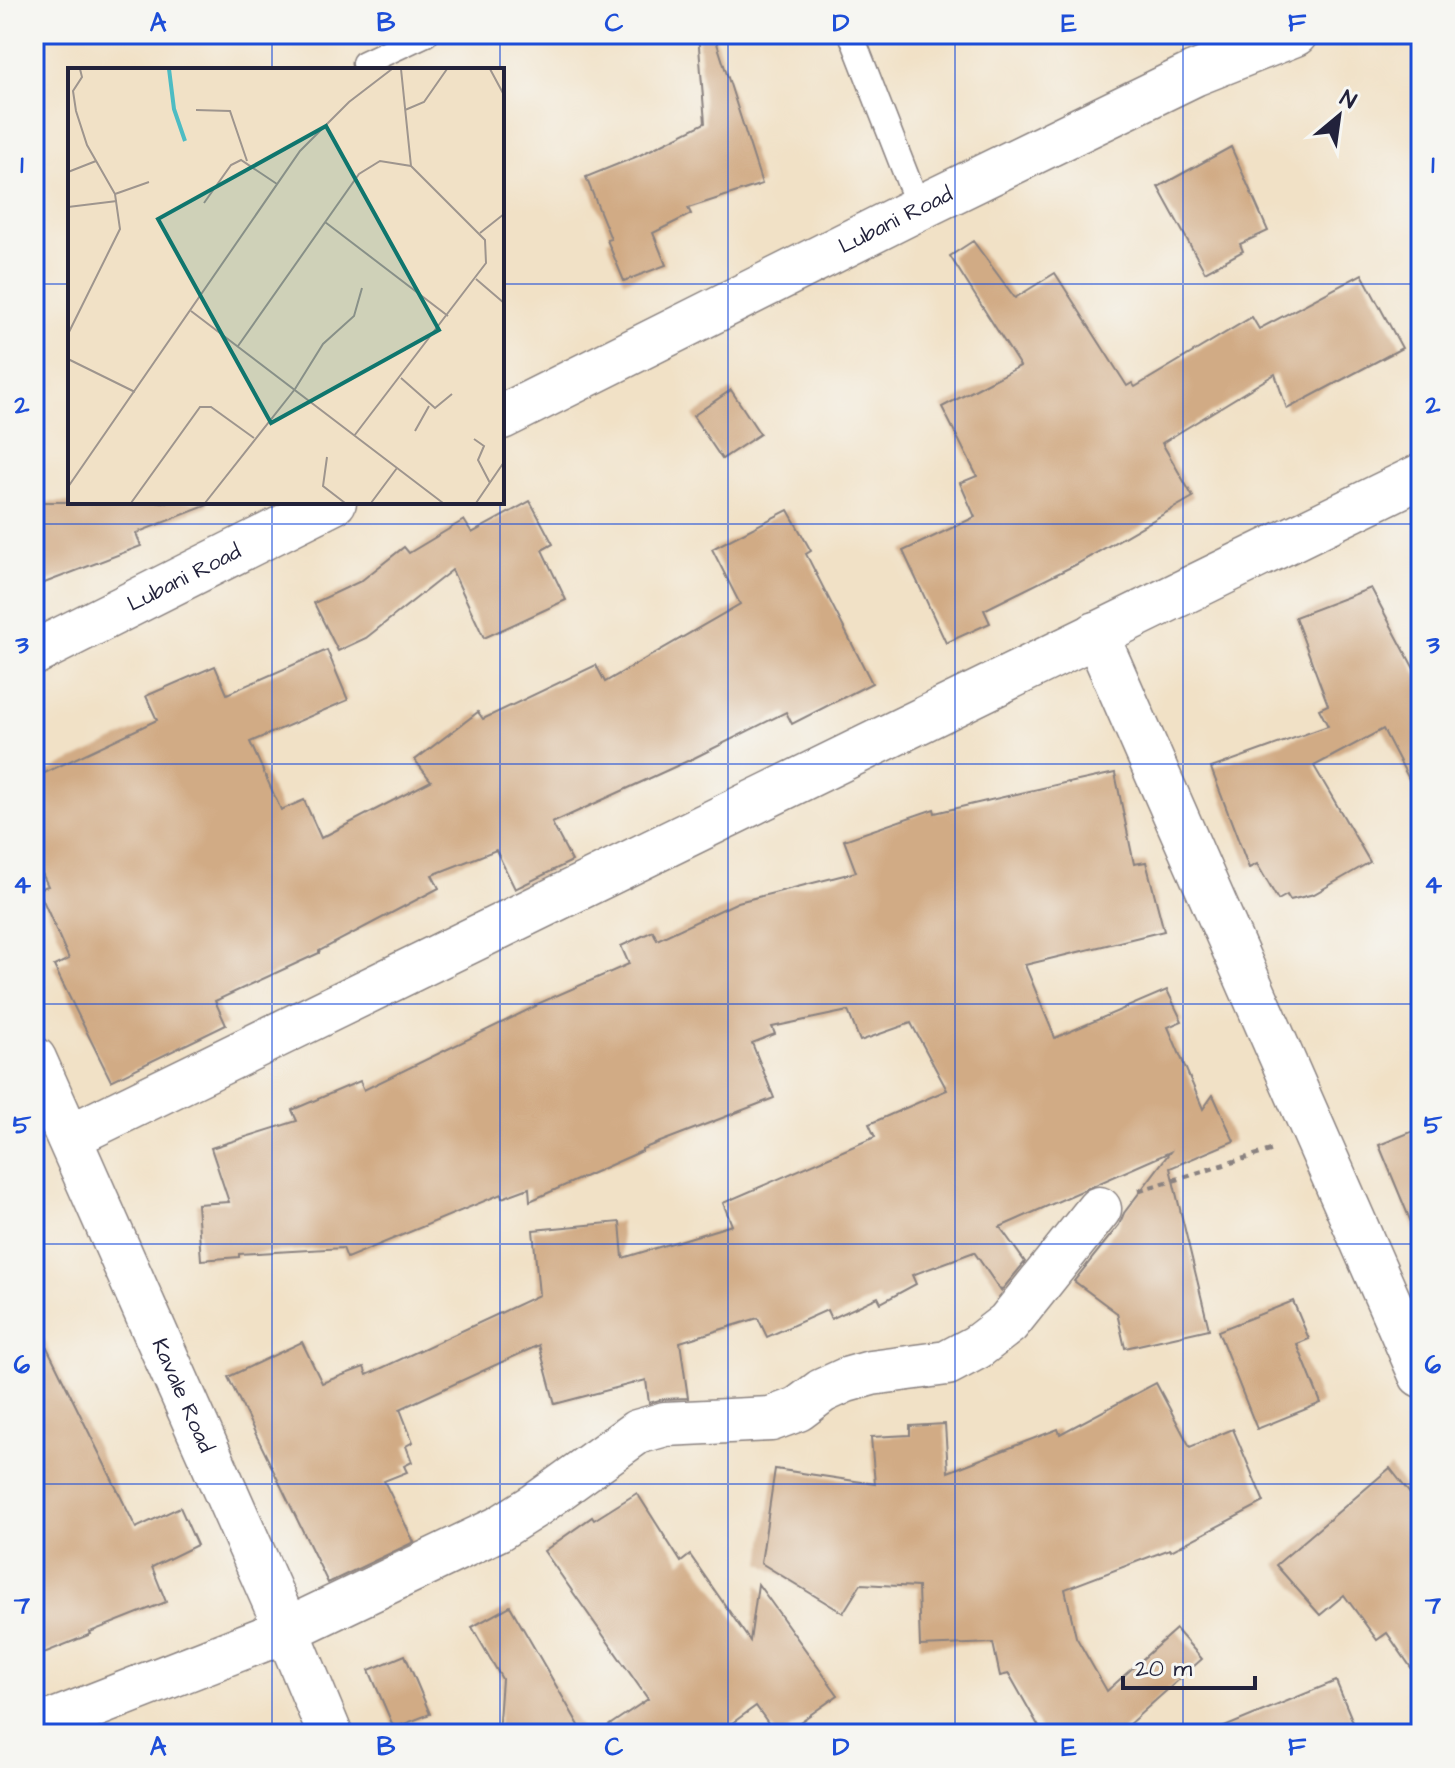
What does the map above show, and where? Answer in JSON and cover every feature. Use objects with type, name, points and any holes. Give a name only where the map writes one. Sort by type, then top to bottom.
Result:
[{"type":"street","name":"Lubani Road","points":[[504,416],[1194,74],[1295,34]]},
{"type":"street","points":[[69,1137],[1421,476]]},
{"type":"street","name":"Lubani Road","points":[[34,653],[330,504]]},
{"type":"street","points":[[1096,634],[1421,1375]]},
{"type":"street","name":"Kavale Road","points":[[34,1059],[330,1734]]},
{"type":"street","points":[[34,1729],[287,1630],[498,1529],[637,1432],[665,1424],[771,1419],[798,1409],[822,1391],[846,1380],[871,1373],[947,1363],[977,1347],[1008,1323],[1099,1209]]},
{"type":"lane","points":[[364,63],[426,34]]},
{"type":"lane","points":[[851,34],[919,208]]},
{"type":"path","points":[[1099,1209],[1114,1198],[1317,1136]]},
{"type":"building","points":[[698,34],[714,34],[762,184],[688,208],[691,214],[653,233],[666,265],[624,281],[586,177],[705,123]]},
{"type":"building","points":[[1231,147],[1268,231],[1240,244],[1243,251],[1205,272],[1158,187]]},
{"type":"building","points":[[973,241],[1015,298],[1055,273],[1127,386],[1132,383],[1135,387],[1252,317],[1259,329],[1362,274],[1402,348],[1287,409],[1275,374],[1162,443],[1193,497],[1077,564],[984,610],[990,623],[946,643],[903,551],[975,517],[960,483],[977,476],[942,407],[1020,366],[950,256]]},
{"type":"building","points":[[731,390],[760,434],[722,459],[693,416]]},
{"type":"building","points":[[530,501],[553,544],[542,550],[566,600],[484,638],[452,570],[366,638],[338,651],[314,603],[361,581],[404,547],[409,553],[464,520],[472,533]]},
{"type":"building","points":[[34,502],[208,504],[136,533],[141,546],[34,587]]},
{"type":"building","points":[[788,510],[811,551],[806,554],[872,683],[792,724],[786,712],[552,823],[572,861],[515,889],[496,850],[432,875],[439,888],[319,953],[215,1001],[226,1025],[111,1081],[54,966],[69,959],[38,889],[48,886],[34,856],[34,778],[157,720],[146,696],[215,666],[227,694],[327,650],[348,700],[250,742],[281,810],[304,800],[321,838],[431,781],[415,760],[478,712],[483,719],[596,665],[605,682],[740,604],[712,549]]},
{"type":"building","points":[[1371,588],[1421,682],[1421,802],[1383,729],[1314,766],[1370,862],[1314,894],[1290,900],[1287,895],[1278,900],[1257,864],[1249,868],[1211,768],[1328,726],[1319,709],[1328,705],[1295,617]]},
{"type":"building","points":[[1115,773],[1134,864],[1146,862],[1164,931],[1025,965],[1055,1038],[1167,990],[1182,1021],[1168,1027],[1203,1109],[1213,1095],[1234,1141],[1170,1168],[1209,1329],[1125,1348],[1117,1313],[1074,1281],[1119,1225],[1124,1213],[1170,1152],[1000,1227],[1025,1262],[1001,1291],[974,1252],[912,1275],[916,1284],[881,1303],[878,1297],[831,1319],[827,1310],[767,1337],[758,1318],[680,1342],[688,1398],[649,1403],[646,1380],[555,1404],[539,1345],[400,1409],[413,1442],[406,1446],[412,1462],[404,1466],[407,1472],[384,1481],[414,1542],[328,1583],[228,1377],[302,1342],[322,1383],[364,1367],[367,1375],[539,1295],[533,1230],[620,1222],[623,1258],[732,1225],[723,1203],[875,1137],[869,1124],[947,1090],[911,1023],[860,1041],[848,1011],[772,1027],[775,1034],[752,1043],[774,1098],[642,1149],[530,1201],[529,1188],[502,1198],[501,1194],[347,1258],[343,1248],[239,1254],[239,1257],[201,1260],[197,1204],[229,1202],[211,1148],[297,1121],[292,1110],[360,1081],[364,1090],[535,1005],[629,964],[621,946],[653,931],[657,940],[738,902],[856,872],[844,840],[934,809],[935,813]]},
{"type":"building","points":[[1421,1128],[1421,1244],[1420,1244],[1379,1145]]},
{"type":"building","points":[[1293,1301],[1309,1339],[1297,1344],[1321,1403],[1257,1429],[1218,1331]]},
{"type":"building","points":[[34,1321],[136,1528],[180,1507],[197,1545],[152,1567],[166,1602],[34,1657]]},
{"type":"building","points":[[1156,1383],[1190,1447],[1233,1429],[1264,1502],[1171,1551],[1065,1589],[1076,1637],[1107,1691],[1176,1629],[1202,1659],[1118,1734],[1043,1734],[1009,1674],[1000,1676],[993,1643],[920,1646],[918,1587],[861,1584],[843,1613],[761,1563],[775,1469],[875,1484],[871,1437],[910,1435],[910,1426],[945,1424],[948,1472],[1058,1429],[1060,1434]]},
{"type":"building","points":[[1390,1468],[1421,1508],[1421,1682],[1387,1633],[1377,1640],[1344,1595],[1320,1615],[1276,1565]]},
{"type":"building","points":[[637,1493],[681,1562],[690,1555],[750,1641],[758,1584],[838,1695],[783,1734],[776,1734],[756,1706],[717,1734],[596,1734],[648,1699],[544,1551],[592,1517],[594,1520]]},
{"type":"building","points":[[510,1606],[584,1734],[498,1734],[502,1679],[472,1627]]},
{"type":"building","points":[[405,1655],[430,1714],[394,1728],[369,1670]]},
{"type":"building","points":[[1336,1681],[1358,1734],[1210,1734],[1210,1733]]}]
